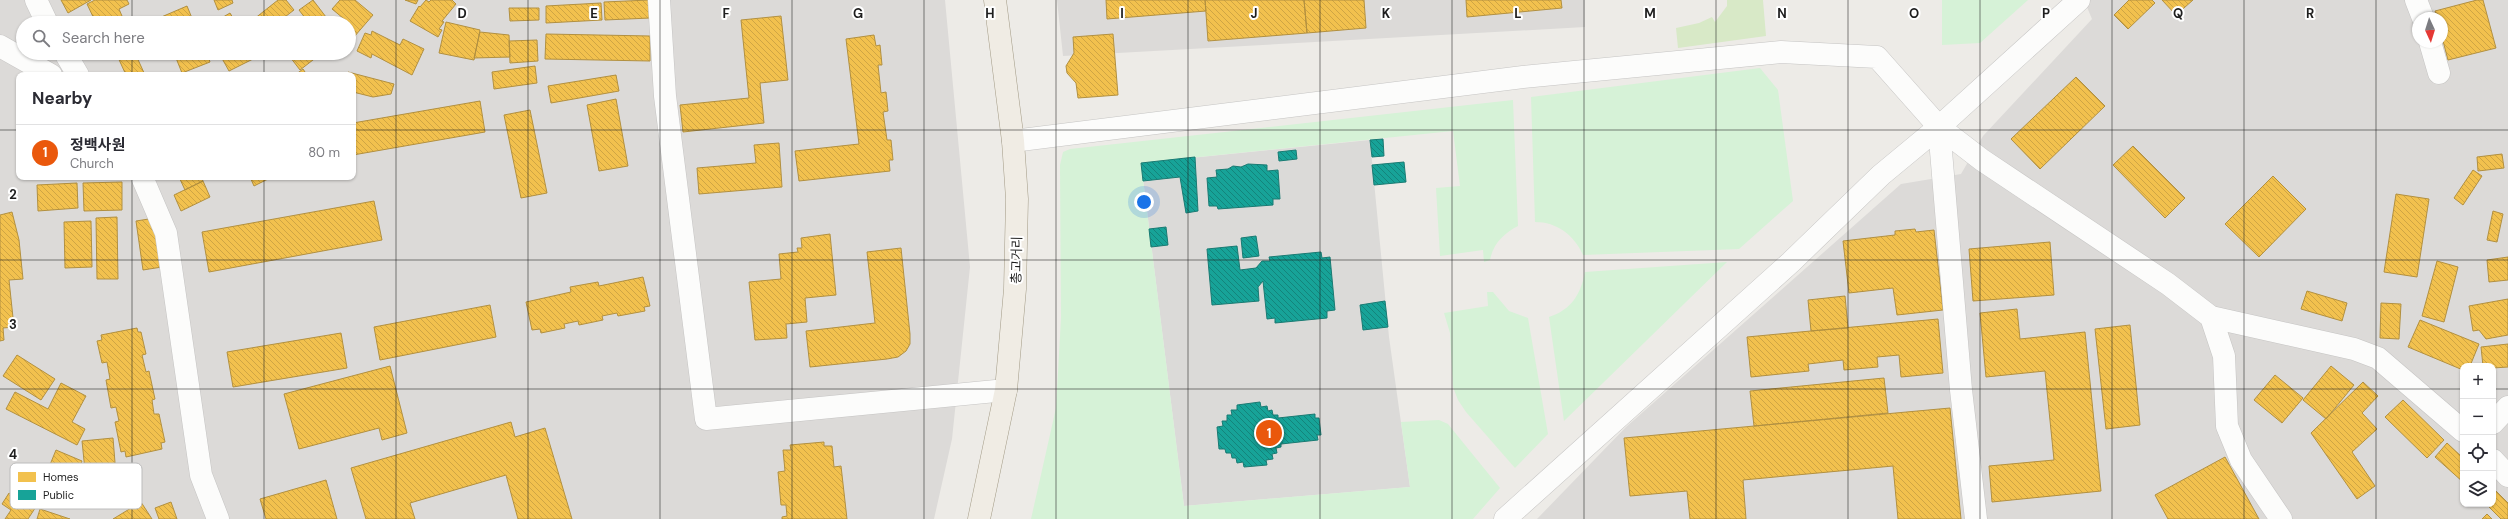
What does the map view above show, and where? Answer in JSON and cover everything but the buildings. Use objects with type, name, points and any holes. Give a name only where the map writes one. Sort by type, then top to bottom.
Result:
[{"type":"main road","name":"총고거리","points":[[979,519],[1006,390],[1015,289],[1017,199],[1013,141],[995,0]]},
{"type":"street","points":[[36,0],[44,16]]},
{"type":"street","points":[[659,0],[665,96],[706,419],[1006,390]]},
{"type":"street","points":[[1505,519],[1791,262],[1881,175],[1939,127],[2079,0]]},
{"type":"street","points":[[2416,0],[2421,12]]},
{"type":"street","points":[[0,46],[16,55]]},
{"type":"street","points":[[2432,48],[2439,73]]},
{"type":"street","points":[[1013,141],[1523,77],[1781,52],[1877,57],[1939,127],[1982,160],[2168,284],[2212,317],[2354,349],[2378,358],[2460,428]]},
{"type":"street","points":[[25,60],[46,72]]},
{"type":"street","points":[[69,60],[76,72]]},
{"type":"street","points":[[1939,127],[1962,390],[1976,519]]},
{"type":"street","points":[[143,180],[166,233],[201,475],[218,519]]},
{"type":"street","points":[[2212,317],[2224,356],[2227,426],[2241,460],[2281,519]]},
{"type":"street","points":[[2496,419],[2508,407]]},
{"type":"street","points":[[2496,463],[2508,476]]},
{"type":"shaded area","points":[[0,0],[945,0],[970,267],[952,439],[934,519],[0,519]]},
{"type":"shaded area","points":[[1057,0],[1585,0],[1585,27],[1063,56]]},
{"type":"shaded area","points":[[2084,0],[2508,0],[2508,519],[1537,519],[1626,427],[1901,184],[1961,174],[1983,136],[2092,19]]},
{"type":"shaded area","points":[[1370,140],[1389,337],[1410,487],[1184,506],[1141,163]]},
{"type":"green space","points":[[1727,0],[1763,0],[1766,36],[1678,48],[1676,28],[1699,23],[1712,17],[1715,22],[1727,6]]},
{"type":"green space","points":[[1942,0],[2028,0],[1980,43],[1942,45]]},
{"type":"green space","points":[[1760,68],[1778,90],[1793,201],[1739,249],[1583,255],[1575,241],[1564,231],[1551,224],[1535,222],[1531,97]]},
{"type":"green space","points":[[1513,100],[1518,226],[1508,232],[1496,244],[1490,260],[1484,262],[1483,250],[1440,256],[1436,188],[1460,186],[1453,131],[1141,163],[1184,506],[1410,487],[1401,422],[1439,420],[1448,424],[1500,488],[1473,519],[1031,519],[1056,408],[1061,318],[1060,165],[1063,152],[1070,149]]},
{"type":"green space","points":[[1727,262],[1564,421],[1549,317],[1563,310],[1574,300],[1581,287],[1585,272]]},
{"type":"green space","points":[[1487,292],[1493,292],[1509,311],[1528,318],[1548,434],[1515,468],[1466,412],[1458,400],[1453,387],[1450,333],[1444,313],[1488,306]]},
{"type":"place","name":"정백사원","points":[[1269,433]]}]
